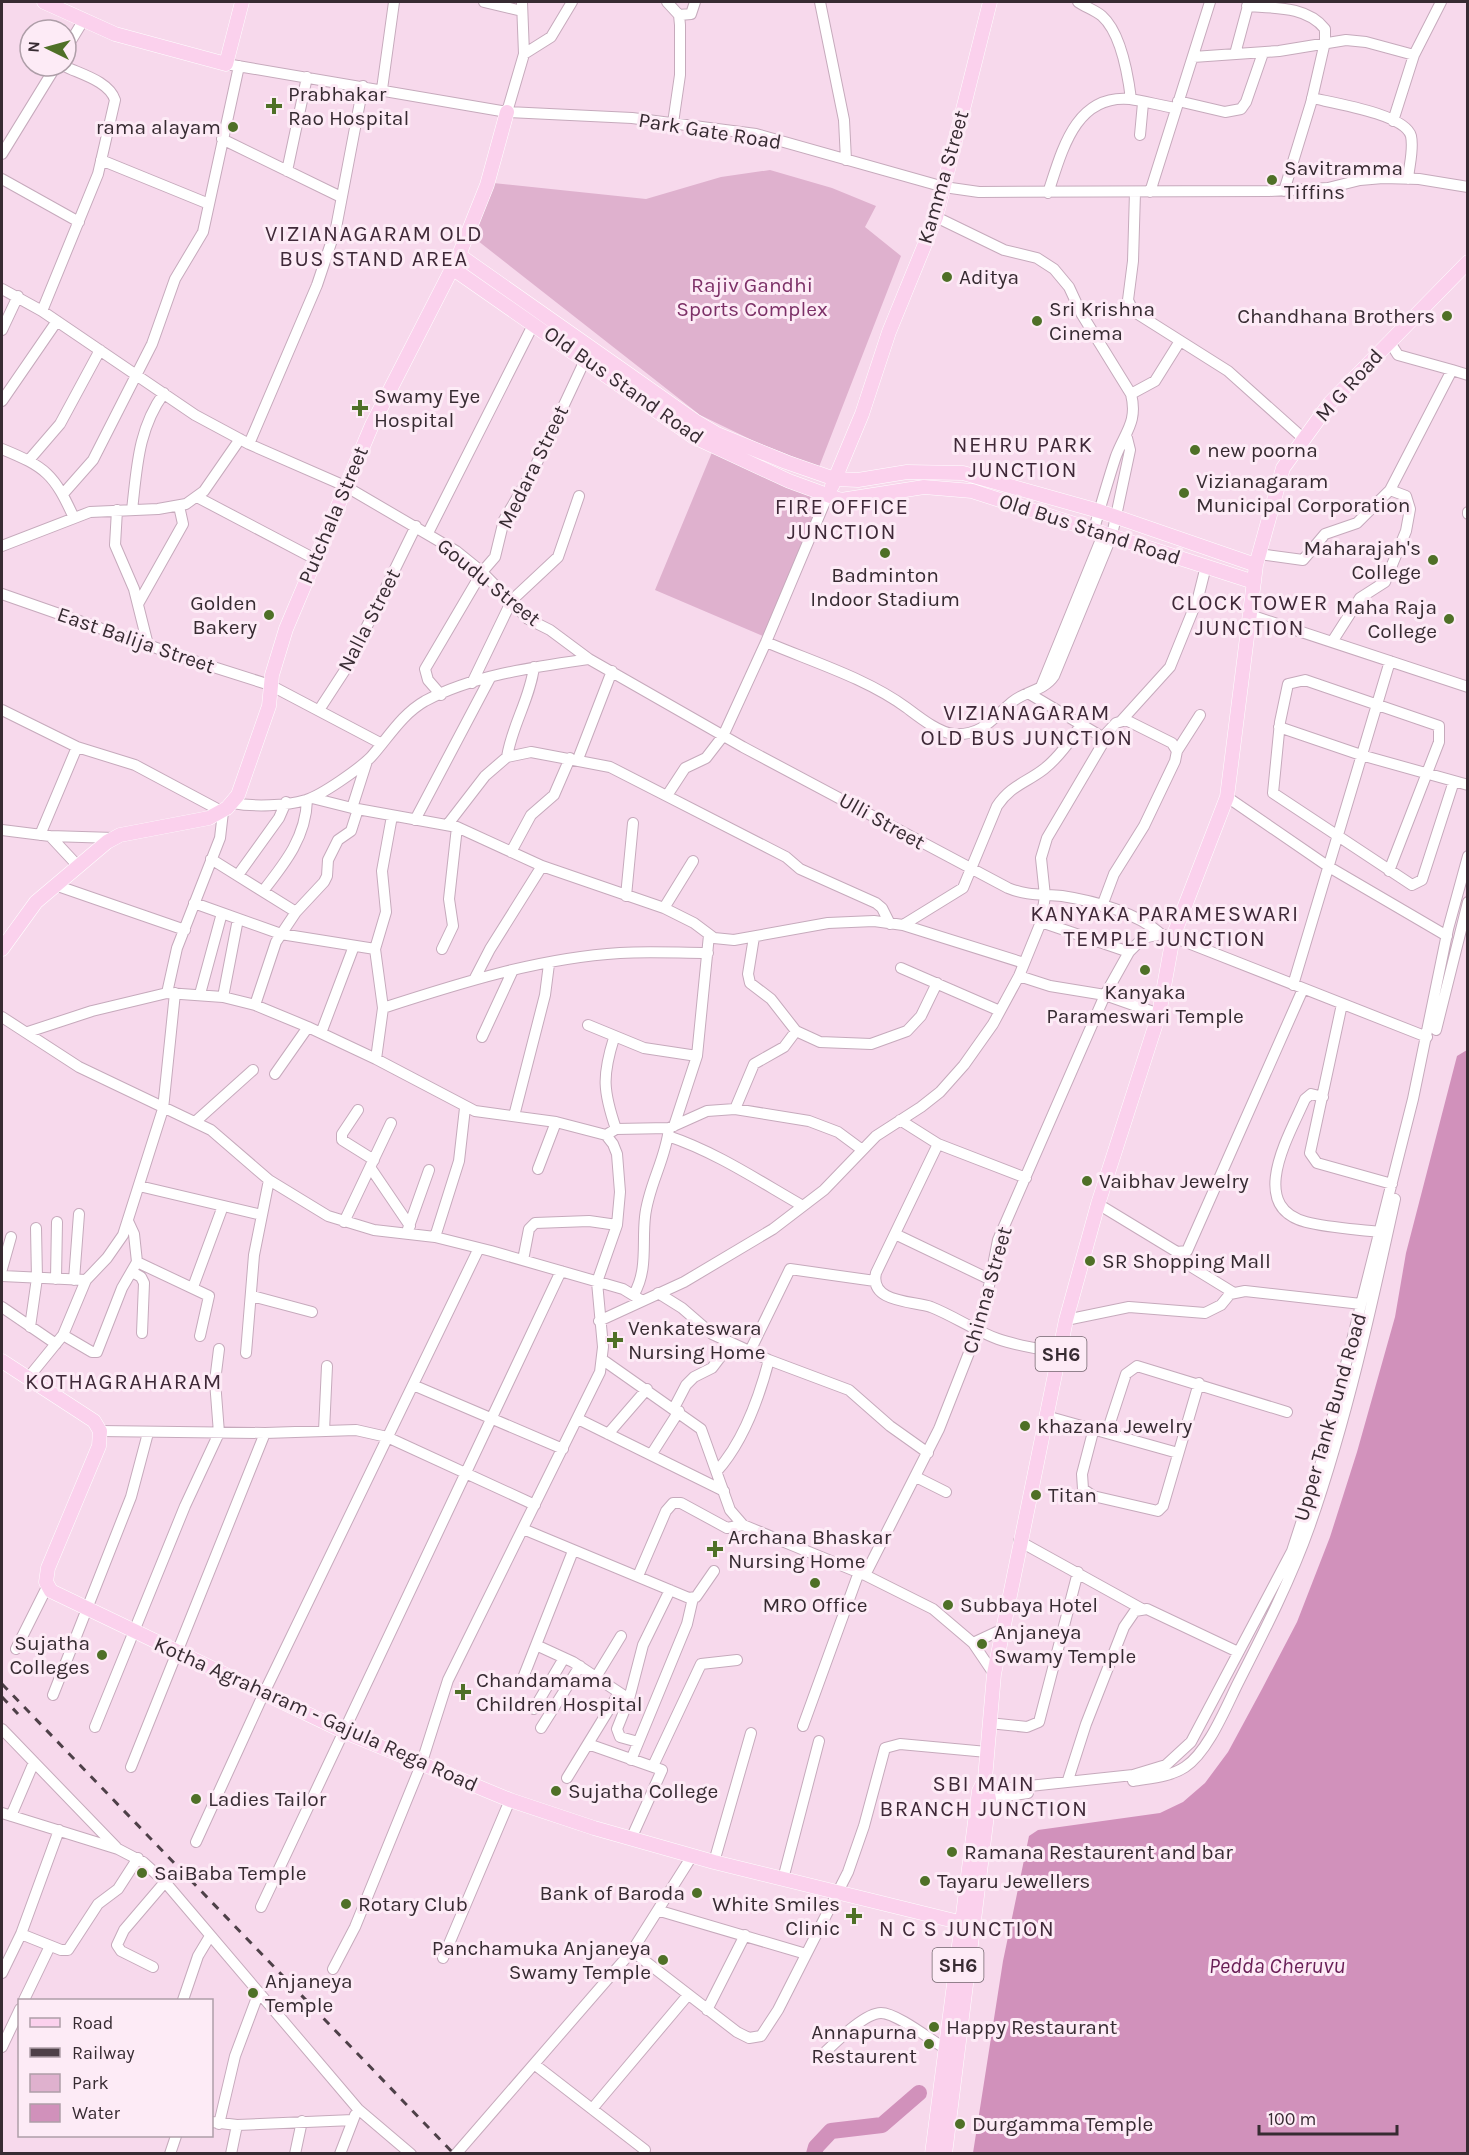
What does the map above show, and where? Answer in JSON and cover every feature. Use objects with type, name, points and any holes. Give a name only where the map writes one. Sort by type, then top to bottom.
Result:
[{"type":"main road","points":[[44,2],[126,38],[232,65],[242,2]]},
{"type":"main road","name":"Kamma Street","points":[[827,497],[936,217],[990,2]]},
{"type":"main road","name":"Putchala Street","points":[[228,807],[243,784],[269,706],[270,685],[286,629],[372,425],[459,255],[487,185],[507,112]]},
{"type":"main road","name":"Old Bus Stand Road","points":[[459,255],[695,421],[714,440],[827,497],[852,499],[912,488],[947,487],[972,491],[1254,582]]},
{"type":"main road","name":"M G Road","points":[[1167,936],[1227,797],[1257,560],[1283,468],[1330,403],[1467,262]]},
{"type":"main road","name":"Old Bus Stand Road","points":[[452,268],[534,323],[694,437],[714,440],[835,479],[858,480],[907,472],[963,473],[1099,511],[1257,560]]},
{"type":"main road","points":[[2,945],[36,902],[114,838],[209,818],[228,807]]},
{"type":"main road","name":"SH6","points":[[932,2154],[946,2049],[969,1924],[994,1674],[1019,1541],[1061,1353],[1066,1320],[1098,1203],[1159,1014],[1167,936]]},
{"type":"main road","points":[[2,1361],[94,1421],[100,1431],[99,1446],[48,1568],[47,1587]]},
{"type":"main road","name":"Kotha Agraharam - Gajula Rega Road","points":[[47,1587],[88,1610],[345,1732],[510,1800],[631,1839],[714,1862],[969,1924]]},
{"type":"main road","points":[[945,2154],[969,1924]]},
{"type":"street","points":[[382,89],[394,2]]},
{"type":"street","points":[[484,2],[522,6],[524,54],[507,112]]},
{"type":"street","points":[[524,54],[550,38],[572,2]]},
{"type":"street","points":[[667,2],[679,15],[680,75],[673,123]]},
{"type":"street","points":[[679,15],[691,14],[695,2]]},
{"type":"street","points":[[820,2],[844,120],[846,160]]},
{"type":"street","points":[[1078,2],[1103,16],[1117,41],[1128,70],[1131,99]]},
{"type":"street","points":[[1150,192],[1210,2]]},
{"type":"street","points":[[1393,121],[1414,55],[1441,2]]},
{"type":"street","points":[[1235,54],[1248,4],[1286,5],[1311,16],[1325,29],[1325,42],[1312,98],[1284,190]]},
{"type":"street","points":[[78,29],[83,21]]},
{"type":"street","points":[[1193,57],[1263,53],[1325,42],[1366,42],[1414,55]]},
{"type":"street","points":[[1048,194],[1071,134],[1085,112],[1104,100],[1131,99],[1143,103],[1177,104],[1225,112],[1240,109],[1246,102],[1263,53]]},
{"type":"street","points":[[63,494],[93,460],[138,375],[175,279],[203,232],[222,139],[232,65]]},
{"type":"street","name":"Park Gate Road","points":[[232,65],[507,112],[571,113],[756,134],[944,187],[980,192],[1048,194],[1284,190],[1328,188],[1360,180],[1408,179],[1467,187]]},
{"type":"street","points":[[42,311],[80,222],[112,120],[115,100],[113,95],[103,85],[78,73]]},
{"type":"street","points":[[287,171],[307,77]]},
{"type":"street","points":[[2,154],[49,78]]},
{"type":"street","points":[[2,546],[90,512],[179,506],[197,497],[245,442],[317,285],[336,228],[363,86]]},
{"type":"street","points":[[1312,98],[1371,112],[1393,121],[1411,134],[1408,179]]},
{"type":"street","points":[[1140,135],[1143,103]]},
{"type":"street","points":[[222,139],[341,197]]},
{"type":"street","points":[[101,160],[209,204]]},
{"type":"street","points":[[2,179],[80,222]]},
{"type":"street","points":[[1135,192],[1130,306],[1137,314],[1228,371],[1304,439]]},
{"type":"street","points":[[936,217],[1004,250],[1037,258],[1054,268],[1069,287],[1081,313],[1131,394],[1135,409],[1127,438],[1117,453],[1099,511],[1103,532]]},
{"type":"street","name":"Goudu Street","points":[[2,289],[42,311],[195,415],[245,442],[345,486],[428,533],[482,572],[512,600],[528,619],[550,630],[589,659],[723,736]]},
{"type":"street","points":[[2,330],[18,296]]},
{"type":"street","points":[[2,401],[57,321]]},
{"type":"street","points":[[428,533],[534,323]]},
{"type":"street","points":[[1131,394],[1155,381],[1180,341]]},
{"type":"street","points":[[1389,341],[1398,356],[1467,375]]},
{"type":"street","points":[[29,460],[60,424],[100,350]]},
{"type":"street","name":"Medara Street","points":[[441,695],[428,680],[425,669],[482,572],[495,557],[504,520],[534,469],[585,360]]},
{"type":"street","points":[[1257,560],[1303,560],[1325,534],[1357,523],[1390,490],[1452,370]]},
{"type":"street","points":[[132,510],[141,438],[151,411],[164,393]]},
{"type":"street","points":[[766,642],[877,689],[920,718],[952,734],[972,733],[985,727],[1012,702],[1041,687],[1054,676],[1103,532],[1117,517],[1130,450],[1127,438]]},
{"type":"street","points":[[2,449],[29,460],[54,478],[74,518]]},
{"type":"street","points":[[1332,642],[1360,598],[1385,582],[1406,531],[1409,501],[1401,493],[1390,490]]},
{"type":"street","points":[[472,683],[512,600],[558,557],[579,496]]},
{"type":"street","points":[[197,497],[315,559]]},
{"type":"street","points":[[668,794],[685,768],[706,758],[723,736],[766,642],[827,497]]},
{"type":"street","points":[[138,604],[183,524],[179,506]]},
{"type":"street","points":[[117,510],[115,545],[138,604],[148,645]]},
{"type":"street","name":"Nalla Street","points":[[319,710],[347,667],[416,526]]},
{"type":"street","points":[[599,1321],[637,1297],[658,1293],[729,1256],[803,1206],[824,1190],[861,1149],[940,1092],[964,1065],[1000,1011],[1019,976],[1041,922],[1045,896],[1041,858],[1047,838],[1101,748],[1102,738],[1122,720],[1170,667],[1198,598],[1206,566]]},
{"type":"street","name":"East Balija Street","points":[[2,594],[270,685],[382,744]]},
{"type":"street","points":[[1250,615],[1467,687]]},
{"type":"street","points":[[263,891],[286,862],[297,841],[309,799],[367,761],[402,719],[424,702],[490,678],[534,667],[589,659]]},
{"type":"street","points":[[1180,1253],[1190,1247],[1298,987],[1329,867],[1390,661]]},
{"type":"street","points":[[507,757],[512,732],[530,692],[534,667]]},
{"type":"street","points":[[511,852],[531,815],[554,795],[574,759],[612,671]]},
{"type":"street","points":[[415,820],[490,678]]},
{"type":"street","points":[[1389,870],[1439,742],[1438,726],[1305,680],[1291,681],[1285,691],[1279,728],[1273,793],[1338,837],[1412,885],[1419,883],[1454,781]]},
{"type":"street","points":[[1028,693],[1102,738]]},
{"type":"street","points":[[2,710],[77,747],[135,765],[228,807],[309,799],[453,826],[542,866],[664,908],[694,923],[709,935],[723,939],[754,937],[834,922],[890,924],[1024,963]]},
{"type":"street","points":[[1102,906],[1114,874],[1144,826],[1175,761],[1177,751],[1200,715]]},
{"type":"street","points":[[1122,720],[1131,721],[1172,744],[1177,751]]},
{"type":"street","points":[[903,926],[959,893],[973,871],[989,825],[1004,795],[1012,787],[1043,770],[1067,746],[1081,725]]},
{"type":"street","points":[[1279,728],[1361,755],[1467,785]]},
{"type":"street","name":"Ulli Street","points":[[723,736],[973,871],[1021,894],[1063,896],[1102,906],[1148,922],[1167,936],[1427,1037]]},
{"type":"street","points":[[45,836],[77,747]]},
{"type":"street","points":[[442,949],[453,926],[449,899],[453,826],[485,776],[507,757],[531,752],[610,767],[668,794],[786,857],[800,869],[876,903],[882,908],[890,924]]},
{"type":"street","points":[[255,1005],[270,955],[296,912],[324,882],[327,876],[328,860],[338,840],[351,831],[367,761]]},
{"type":"street","points":[[1227,797],[1329,867],[1447,936]]},
{"type":"street","points":[[238,875],[279,818],[286,802]]},
{"type":"street","points":[[28,1378],[59,1340],[87,1280],[115,1248],[128,1221],[163,1109],[171,993],[184,930],[211,860],[228,807]]},
{"type":"street","points":[[376,1059],[383,1008],[375,950],[386,912],[382,871],[392,816]]},
{"type":"street","points":[[626,896],[633,823]]},
{"type":"street","points":[[2,830],[45,836],[114,838]]},
{"type":"street","points":[[45,836],[78,866]]},
{"type":"street","name":"Upper Tank Bund Road","points":[[984,1792],[1068,1780],[1133,1775],[1166,1765],[1191,1742],[1292,1551],[1322,1459],[1362,1304],[1427,1037],[1447,936],[1467,856]]},
{"type":"street","points":[[211,860],[296,912]]},
{"type":"street","points":[[664,908],[693,861]]},
{"type":"street","points":[[475,978],[490,949],[542,866]]},
{"type":"street","points":[[55,885],[184,930]]},
{"type":"street","name":"Upper Tank Bund Road","points":[[984,1792],[1053,1788],[1163,1776],[1185,1768],[1198,1756],[1220,1721],[1309,1528],[1332,1456],[1373,1302],[1408,1142],[1467,902]]},
{"type":"street","points":[[194,903],[282,934],[375,950]]},
{"type":"street","points":[[200,994],[222,913]]},
{"type":"street","points":[[223,997],[238,919]]},
{"type":"street","points":[[1041,922],[1129,952]]},
{"type":"street","points":[[637,1297],[643,1268],[646,1205],[697,1056],[709,935]]},
{"type":"street","name":"Chinna Street","points":[[803,1726],[862,1574],[928,1453],[977,1330],[998,1240],[1105,995],[1129,952],[1143,938],[1167,936]]},
{"type":"street","points":[[754,937],[748,978],[771,999],[796,1031],[811,1040],[838,1044],[871,1044],[907,1031],[915,1023],[937,984]]},
{"type":"street","points":[[321,1033],[354,946]]},
{"type":"street","points":[[383,1008],[475,978],[513,970],[621,953],[708,953]]},
{"type":"street","points":[[514,1116],[545,995],[549,964]]},
{"type":"street","points":[[901,968],[1000,1011]]},
{"type":"street","points":[[482,1037],[513,970]]},
{"type":"street","points":[[1019,976],[1050,986],[1105,995],[1159,1014]]},
{"type":"street","points":[[28,1032],[92,1011],[171,993],[223,997],[255,1005],[308,1027],[376,1059],[465,1107],[487,1114],[556,1122],[606,1135],[614,1144],[620,1192],[617,1225],[597,1282],[603,1360],[595,1387],[448,1680],[421,1765],[355,1927],[333,1969]]},
{"type":"street","points":[[1342,1004],[1323,1097],[1310,1146],[1314,1161],[1392,1184]]},
{"type":"street","points":[[2,1017],[79,1067],[163,1109],[195,1122],[224,1140],[269,1180],[312,1208],[344,1222],[374,1230],[408,1229],[523,1260],[597,1282],[637,1297]]},
{"type":"street","points":[[588,1025],[614,1038],[657,1051],[697,1056]]},
{"type":"street","points":[[275,1074],[308,1027]]},
{"type":"street","points":[[735,1109],[754,1064],[784,1047],[796,1031]]},
{"type":"street","points":[[614,1038],[604,1080],[606,1100],[616,1129]]},
{"type":"street","points":[[195,1122],[253,1070]]},
{"type":"street","points":[[1323,1097],[1311,1094],[1305,1099],[1280,1158],[1275,1178],[1278,1200],[1293,1217],[1306,1222],[1380,1232]]},
{"type":"street","points":[[435,1237],[459,1161],[465,1107]]},
{"type":"street","points":[[606,1135],[616,1129],[670,1130],[707,1111],[735,1109],[819,1124],[838,1132],[861,1149]]},
{"type":"street","points":[[358,1110],[342,1134],[342,1140],[372,1163],[408,1229]]},
{"type":"street","points":[[900,1120],[938,1144],[1026,1178]]},
{"type":"street","points":[[538,1169],[556,1122]]},
{"type":"street","points":[[344,1222],[391,1123]]},
{"type":"street","points":[[670,1130],[689,1143],[803,1206]]},
{"type":"street","points":[[938,1144],[874,1281],[877,1288],[896,1300],[932,1308],[977,1330],[1016,1344],[1061,1353]]},
{"type":"street","points":[[408,1229],[429,1170]]},
{"type":"street","points":[[246,1353],[254,1255],[269,1180]]},
{"type":"street","points":[[139,1186],[262,1215]]},
{"type":"street","points":[[1098,1203],[1180,1253],[1190,1266],[1234,1293]]},
{"type":"street","points":[[193,1287],[223,1206]]},
{"type":"street","points":[[74,1280],[80,1214]]},
{"type":"street","points":[[2,1307],[30,1326],[59,1340],[97,1352],[122,1288],[134,1267],[134,1234],[128,1221]]},
{"type":"street","points":[[523,1260],[529,1229],[535,1222],[589,1221],[617,1225]]},
{"type":"street","points":[[56,1279],[57,1222]]},
{"type":"street","points":[[30,1326],[37,1278],[36,1228]]},
{"type":"street","points":[[895,1234],[989,1279]]},
{"type":"street","points":[[2,1269],[11,1237]]},
{"type":"street","points":[[196,1842],[264,1694],[479,1248]]},
{"type":"street","points":[[134,1267],[193,1287],[209,1296],[200,1336]]},
{"type":"street","points":[[134,1267],[144,1283],[142,1333]]},
{"type":"street","points":[[750,1351],[790,1269],[874,1281]]},
{"type":"street","points":[[261,1907],[561,1271]]},
{"type":"street","points":[[2,1276],[87,1280]]},
{"type":"street","points":[[1066,1320],[1129,1307],[1205,1313],[1221,1305],[1234,1293],[1245,1291],[1362,1304]]},
{"type":"street","points":[[658,1293],[682,1308],[703,1329],[770,1360],[849,1390],[890,1426],[928,1453]]},
{"type":"street","points":[[252,1296],[312,1312]]},
{"type":"street","points":[[651,1455],[686,1385],[694,1377],[712,1368],[731,1343]]},
{"type":"street","points":[[95,1727],[185,1506],[219,1433],[215,1381],[219,1349]]},
{"type":"street","points":[[603,1360],[676,1409],[701,1429],[730,1510],[743,1525],[862,1574],[933,1609],[973,1643],[994,1674]]},
{"type":"street","points":[[717,1471],[735,1449],[761,1388],[770,1360]]},
{"type":"street","points":[[324,1431],[327,1366]]},
{"type":"street","points":[[1107,1432],[1126,1374],[1133,1367],[1143,1366],[1287,1412]]},
{"type":"street","points":[[1094,1428],[1082,1480],[1083,1489],[1093,1496],[1158,1511],[1163,1506],[1199,1383]]},
{"type":"street","points":[[413,1385],[563,1449]]},
{"type":"street","points":[[608,1434],[647,1389]]},
{"type":"street","points":[[1046,1416],[1178,1453]]},
{"type":"street","points":[[578,1419],[724,1491]]},
{"type":"street","points":[[100,1431],[265,1433],[357,1430],[387,1437],[535,1505]]},
{"type":"street","points":[[53,1695],[131,1497],[148,1433]]},
{"type":"street","points":[[131,1767],[265,1433]]},
{"type":"street","points":[[916,1477],[946,1492]]},
{"type":"street","points":[[638,1576],[666,1511],[672,1503],[681,1503],[727,1528],[743,1525]]},
{"type":"street","points":[[523,1529],[693,1598]]},
{"type":"street","points":[[1019,1541],[1142,1609],[1238,1652]]},
{"type":"street","points":[[521,1683],[573,1551]]},
{"type":"street","points":[[631,1760],[687,1624],[693,1598],[714,1571]]},
{"type":"street","points":[[989,1723],[1027,1727],[1039,1722],[1078,1572]]},
{"type":"street","points":[[16,1649],[47,1587]]},
{"type":"street","points":[[638,1742],[620,1737],[617,1731],[629,1699],[643,1645],[670,1590]]},
{"type":"street","points":[[1068,1780],[1086,1724],[1124,1626],[1135,1611],[1142,1609]]},
{"type":"street","points":[[973,1643],[1004,1629]]},
{"type":"street","points":[[596,1677],[621,1636]]},
{"type":"street","points":[[536,1645],[580,1666],[629,1699]]},
{"type":"street","points":[[534,1709],[564,1658]]},
{"type":"street","points":[[653,1766],[702,1664],[737,1659]]},
{"type":"street","points":[[541,1728],[580,1666]]},
{"type":"street","points":[[567,1778],[619,1693]]},
{"type":"street","points":[[2,1729],[118,1849]]},
{"type":"street","points":[[714,1862],[751,1733]]},
{"type":"street","points":[[783,1879],[819,1741]]},
{"type":"street","points":[[588,1744],[662,1770],[631,1839]]},
{"type":"street","points":[[632,1951],[737,2032],[749,2038],[760,2036],[778,2010],[838,1893],[864,1826],[885,1748],[900,1744],[987,1752]]},
{"type":"street","points":[[34,1762],[6,1815],[118,1849],[138,1858],[165,1882],[358,2109],[411,2154]]},
{"type":"street","points":[[443,1958],[510,1800]]},
{"type":"street","points":[[2,1972],[21,1934],[59,1830]]},
{"type":"street","points":[[458,2151],[632,1951],[660,1911],[692,1856]]},
{"type":"street","points":[[21,1934],[65,1951],[72,1947],[94,1909],[118,1889],[138,1858]]},
{"type":"street","points":[[153,1967],[121,1951],[117,1945],[124,1929],[165,1882]]},
{"type":"street","points":[[660,1911],[806,1954]]},
{"type":"street","points":[[707,2010],[745,1935]]},
{"type":"street","points":[[184,1999],[198,1956],[210,1936]]},
{"type":"street","points":[[25,1999],[50,1946]]},
{"type":"street","points":[[259,1992],[241,2038],[215,2123],[237,2125],[353,2120]]},
{"type":"street","points":[[592,2109],[688,1995]]},
{"type":"street","points":[[2,2047],[18,2013]]},
{"type":"street","points":[[821,2056],[866,2018],[878,2013],[892,2016],[946,2049]]},
{"type":"street","points":[[534,2064],[645,2150]]},
{"type":"street","points":[[340,2154],[358,2109]]},
{"type":"street","points":[[295,2154],[302,2121]]},
{"type":"street","points":[[231,2154],[237,2125]]},
{"type":"street","points":[[170,2154],[176,2137]]},
{"type":"green space","name":"Rajiv Gandhi Sports Complex","points":[[770,170],[832,188],[876,206],[865,227],[901,256],[819,467],[758,443],[700,415],[473,237],[493,183],[646,199],[721,177]]},
{"type":"green space","points":[[713,450],[829,498],[770,639],[655,590]]},
{"type":"water","name":"Pedda Cheruvu","points":[[1467,1050],[1467,2153],[973,2153],[1003,1961],[1029,1836],[1038,1830],[1160,1813],[1183,1802],[1205,1783],[1228,1752],[1297,1622],[1330,1537],[1357,1452],[1395,1317],[1406,1253],[1457,1056]]},
{"type":"waterway","points":[[814,2154],[816,2147],[831,2131],[882,2125],[919,2093]]},
{"type":"railway","points":[[2,1684],[454,2154]]},
{"type":"railway","points":[[2,1697],[18,1714]]},
{"type":"place","name":"Prabhakar Rao Hospital","points":[[274,106]]},
{"type":"place","name":"rama alayam","points":[[233,127]]},
{"type":"place","name":"Savitramma Tiffins","points":[[1272,180]]},
{"type":"place","name":"Aditya","points":[[947,277]]},
{"type":"place","name":"Chandhana Brothers","points":[[1447,316]]},
{"type":"place","name":"Sri Krishna Cinema","points":[[1037,321]]},
{"type":"place","name":"Swamy Eye Hospital","points":[[360,408]]},
{"type":"place","name":"new poorna","points":[[1195,450]]},
{"type":"place","name":"Vizianagaram Municipal Corporation","points":[[1184,493]]},
{"type":"place","name":"Badminton Indoor Stadium","points":[[885,553]]},
{"type":"place","name":"Maharajah's College","points":[[1433,560]]},
{"type":"place","name":"Golden Bakery","points":[[269,615]]},
{"type":"place","name":"Maha Raja College","points":[[1449,619]]},
{"type":"place","name":"Kanyaka Parameswari Temple","points":[[1145,970]]},
{"type":"place","name":"Vaibhav Jewelry","points":[[1087,1181]]},
{"type":"place","name":"SR Shopping Mall","points":[[1090,1261]]},
{"type":"place","name":"Venkateswara Nursing Home","points":[[615,1340]]},
{"type":"place","name":"khazana Jewelry","points":[[1025,1426]]},
{"type":"place","name":"Titan","points":[[1036,1495]]},
{"type":"place","name":"Archana Bhaskar Nursing Home","points":[[715,1549]]},
{"type":"place","name":"MRO Office","points":[[815,1583]]},
{"type":"place","name":"Subbaya Hotel","points":[[948,1605]]},
{"type":"place","name":"Anjaneya Swamy Temple","points":[[982,1644]]},
{"type":"place","name":"Sujatha Colleges","points":[[102,1655]]},
{"type":"place","name":"Chandamama Children Hospital","points":[[463,1692]]},
{"type":"place","name":"Sujatha College","points":[[556,1791]]},
{"type":"place","name":"Ladies Tailor","points":[[196,1799]]},
{"type":"place","name":"Ramana Restaurent and bar","points":[[952,1852]]},
{"type":"place","name":"SaiBaba Temple","points":[[142,1873]]},
{"type":"place","name":"Tayaru Jewellers","points":[[925,1881]]},
{"type":"place","name":"Bank of Baroda","points":[[697,1893]]},
{"type":"place","name":"Rotary Club","points":[[346,1904]]},
{"type":"place","name":"White Smiles Clinic","points":[[854,1916]]},
{"type":"place","name":"Panchamuka Anjaneya Swamy Temple","points":[[663,1960]]},
{"type":"place","name":"Anjaneya Temple","points":[[253,1993]]},
{"type":"place","name":"Happy Restaurant","points":[[934,2027]]},
{"type":"place","name":"Annapurna Restaurent","points":[[929,2044]]},
{"type":"place","name":"Durgamma Temple","points":[[960,2124]]},
{"type":"district","name":"VIZIANAGARAM OLD BUS STAND AREA","points":[[374,246]]},
{"type":"district","name":"NEHRU PARK JUNCTION","points":[[1023,456]]},
{"type":"district","name":"FIRE OFFICE JUNCTION","points":[[842,518]]},
{"type":"district","name":"CLOCK TOWER JUNCTION","points":[[1250,614]]},
{"type":"district","name":"VIZIANAGARAM OLD BUS JUNCTION","points":[[1027,724]]},
{"type":"district","name":"KANYAKA PARAMESWARI TEMPLE JUNCTION","points":[[1165,926]]},
{"type":"district","name":"KOTHAGRAHARAM","points":[[124,1381]]},
{"type":"district","name":"SBI MAIN BRANCH JUNCTION","points":[[984,1796]]},
{"type":"district","name":"N C S JUNCTION","points":[[967,1928]]}]
